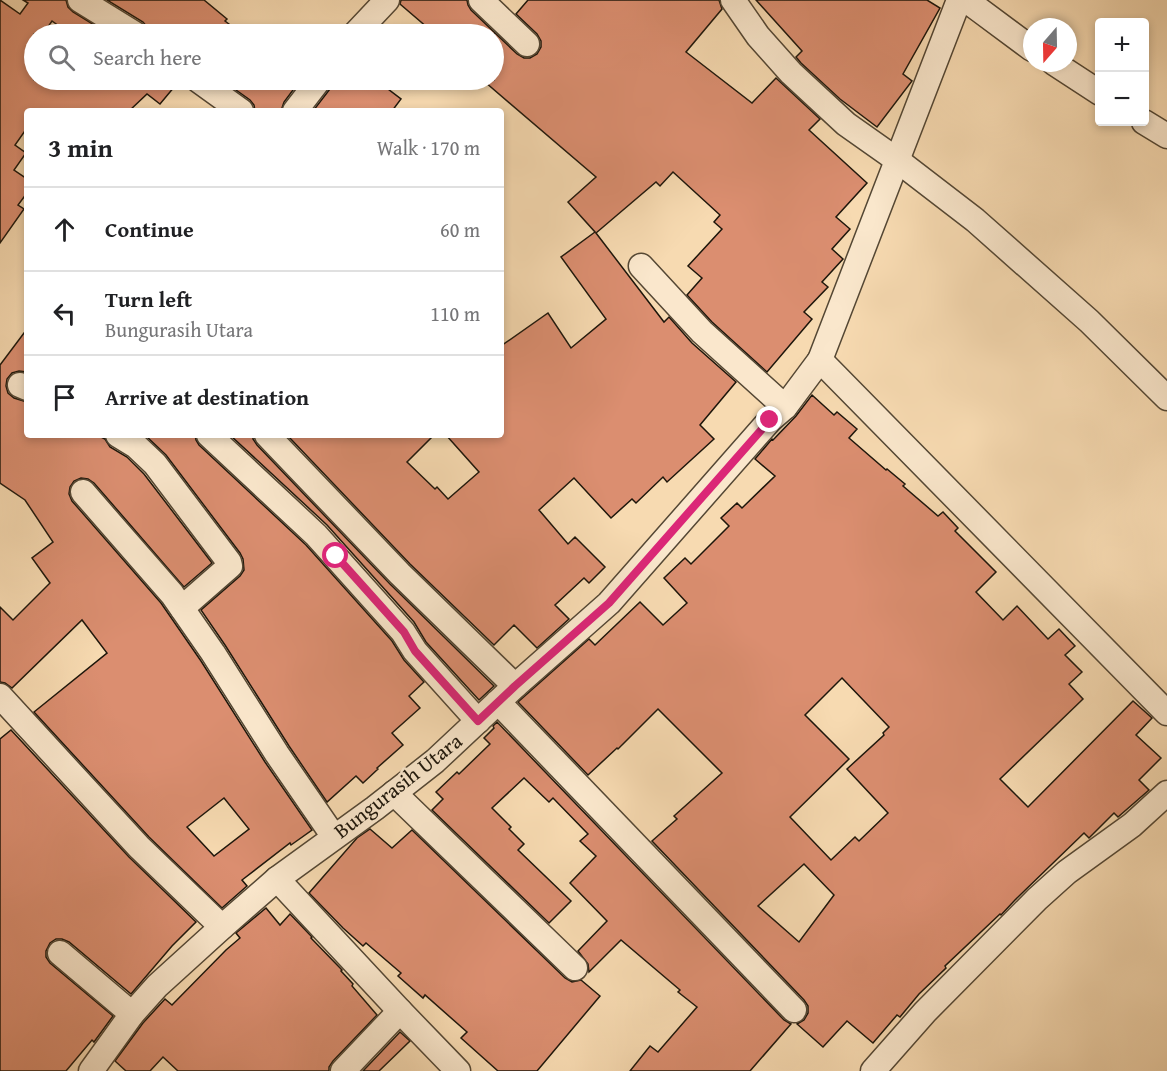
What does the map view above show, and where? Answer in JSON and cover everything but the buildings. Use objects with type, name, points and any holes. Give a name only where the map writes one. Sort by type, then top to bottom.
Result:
[{"type":"street","points":[[80,0],[119,24]]},
{"type":"street","points":[[364,24],[387,0]]},
{"type":"street","points":[[481,0],[527,44]]},
{"type":"street","points":[[733,0],[758,36],[791,73],[846,124],[975,220],[1089,321],[1167,398]]},
{"type":"street","name":"Bungurasih Utara","points":[[91,1071],[132,1014],[157,986],[222,927],[277,879],[435,761],[609,603],[770,420],[785,407],[820,360],[959,0]]},
{"type":"street","points":[[966,0],[1023,42]]},
{"type":"street","points":[[1068,72],[1095,90]]},
{"type":"street","points":[[212,90],[237,108]]},
{"type":"street","points":[[297,108],[311,90]]},
{"type":"street","points":[[1149,125],[1167,136]]},
{"type":"street","points":[[640,266],[702,332],[785,407]]},
{"type":"street","points":[[820,360],[1167,713]]},
{"type":"street","points":[[123,438],[136,446],[155,464],[229,562],[228,568],[182,608]]},
{"type":"street","points":[[212,438],[316,535],[404,632],[415,651],[478,721]]},
{"type":"street","points":[[270,438],[400,574],[515,686]]},
{"type":"street","points":[[83,492],[172,594],[213,652],[277,754],[334,837]]},
{"type":"street","points":[[0,696],[140,847],[222,927]]},
{"type":"street","points":[[498,702],[794,1010]]},
{"type":"street","points":[[393,793],[575,968]]},
{"type":"street","points":[[873,1071],[925,1012],[1037,899],[1067,872],[1132,825],[1167,793]]},
{"type":"street","points":[[277,879],[458,1071]]},
{"type":"street","points":[[60,953],[132,1014]]},
{"type":"street","points":[[343,1071],[400,1011]]},
{"type":"route","points":[[336,556],[404,632],[415,651],[478,721],[609,603],[770,420]]}]
